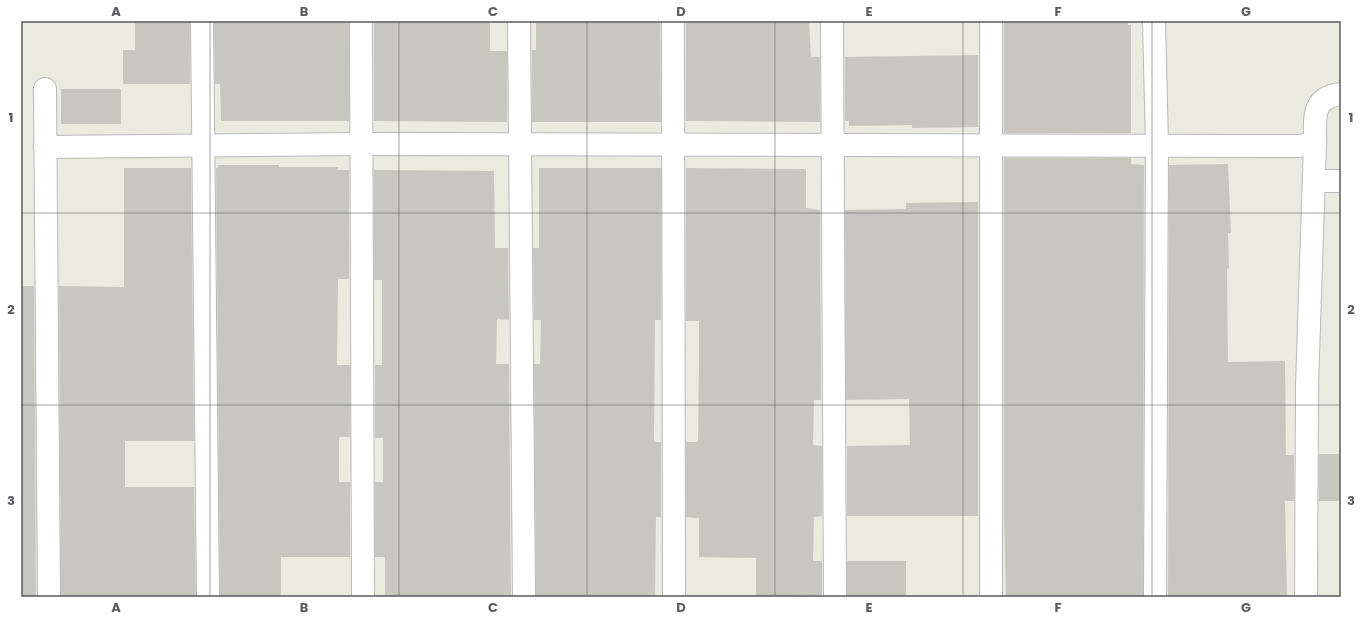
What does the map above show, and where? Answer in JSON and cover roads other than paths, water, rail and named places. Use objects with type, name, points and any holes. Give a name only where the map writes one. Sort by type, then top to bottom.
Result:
[{"type":"street","points":[[202,21],[208,597]]},
{"type":"street","points":[[361,21],[363,597]]},
{"type":"street","points":[[519,21],[524,597]]},
{"type":"street","points":[[673,21],[674,597]]},
{"type":"street","points":[[832,21],[834,597]]},
{"type":"street","points":[[991,21],[991,597]]},
{"type":"street","points":[[1154,21],[1157,145],[1155,597]]},
{"type":"street","points":[[45,89],[49,597]]},
{"type":"street","points":[[1306,597],[1307,386],[1315,113],[1322,101],[1330,95],[1341,94]]},
{"type":"street","points":[[45,147],[361,144],[1300,146],[1315,143]]},
{"type":"street","points":[[1314,181],[1341,180]]}]
